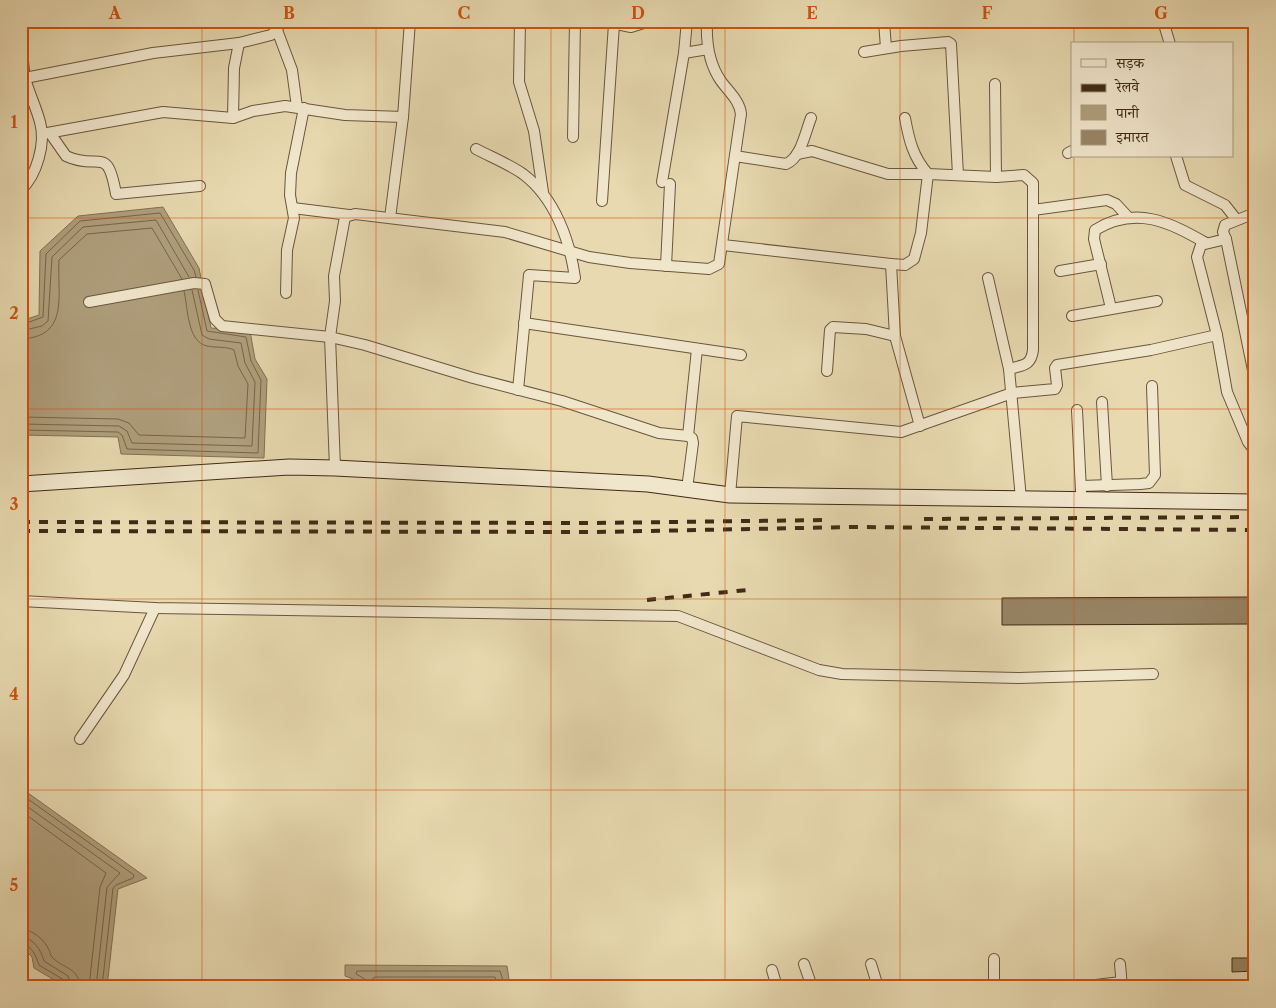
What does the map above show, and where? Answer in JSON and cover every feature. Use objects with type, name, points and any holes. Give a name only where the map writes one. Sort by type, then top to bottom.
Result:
[{"type":"street","points":[[390,218],[402,117],[410,21]]},
{"type":"street","points":[[470,23],[482,21]]},
{"type":"street","points":[[518,390],[529,275],[575,278],[572,252],[543,192],[534,131],[519,82],[520,21]]},
{"type":"street","points":[[573,137],[575,21]]},
{"type":"street","points":[[602,21],[637,27],[650,21]]},
{"type":"street","points":[[666,266],[666,183],[687,21]]},
{"type":"street","points":[[293,208],[505,232],[572,252],[630,263],[716,268],[719,264],[723,245],[740,108],[716,73],[708,49],[707,21]]},
{"type":"street","points":[[884,21],[886,48]]},
{"type":"street","points":[[1163,21],[1169,42]]},
{"type":"street","points":[[602,201],[614,24]]},
{"type":"street","points":[[25,78],[153,53],[239,43],[271,35],[278,25]]},
{"type":"street","points":[[278,25],[301,108],[291,173],[290,195],[294,218],[287,250],[286,293]]},
{"type":"street","points":[[864,52],[917,44],[948,42],[950,44],[958,175]]},
{"type":"street","points":[[233,118],[234,68],[239,43]]},
{"type":"street","points":[[21,44],[25,78],[41,124],[46,134],[66,156],[106,163],[112,169],[116,194],[200,186]]},
{"type":"street","points":[[684,53],[708,49]]},
{"type":"street","points":[[995,84],[996,177]]},
{"type":"street","points":[[46,134],[163,112],[233,118],[252,111],[285,106],[345,115],[402,117]]},
{"type":"street","points":[[735,156],[786,164],[792,162],[811,118]]},
{"type":"street","points":[[723,245],[891,264],[905,265],[914,259],[921,233],[928,174],[918,162],[911,147],[904,118]]},
{"type":"street","points":[[21,190],[36,167],[46,134]]},
{"type":"street","points":[[476,149],[522,173],[543,192]]},
{"type":"street","points":[[797,154],[812,151],[888,174],[996,177],[1024,175],[1030,178],[1033,183],[1031,361],[1028,364],[1009,369]]},
{"type":"street","points":[[1177,158],[1185,185],[1225,205],[1236,219]]},
{"type":"street","points":[[1033,210],[1108,200],[1116,204],[1128,217]]},
{"type":"street","points":[[1254,376],[1249,319],[1223,228],[1236,219],[1255,213]]},
{"type":"street","points":[[335,468],[330,337],[335,301],[334,276],[343,220],[349,215]]},
{"type":"street","points":[[1111,308],[1102,264],[1094,239],[1095,230],[1128,217],[1170,223],[1206,243]]},
{"type":"street","points":[[1226,239],[1206,243],[1198,250],[1197,264],[1217,335],[1227,392],[1248,442],[1255,451]]},
{"type":"street","points":[[891,264],[895,336],[920,426]]},
{"type":"street","points":[[1060,271],[1102,264]]},
{"type":"street","points":[[988,278],[1009,369],[1021,499]]},
{"type":"street","points":[[89,302],[201,283],[208,286],[215,319],[222,326],[330,337],[410,357],[472,378],[562,401],[659,433],[688,436],[692,438],[693,443],[687,489]]},
{"type":"street","points":[[1072,316],[1157,301]]},
{"type":"street","points":[[524,323],[741,355]]},
{"type":"street","points":[[826,371],[833,327],[866,329],[895,336]]},
{"type":"street","points":[[730,495],[738,416],[901,432],[1012,392],[1055,389],[1058,385],[1055,366],[1057,365],[1151,350],[1217,335]]},
{"type":"street","points":[[688,436],[697,349]]},
{"type":"street","points":[[1081,493],[1107,486],[1149,483],[1155,476],[1152,386]]},
{"type":"street","points":[[1102,402],[1107,486]]},
{"type":"street","points":[[1077,410],[1081,493]]},
{"type":"street","points":[[21,484],[288,467],[648,484],[730,495],[1021,499],[1081,493],[1255,502]]},
{"type":"street","points":[[21,601],[155,608],[678,616],[819,670],[842,674],[1019,678],[1153,674]]},
{"type":"street","points":[[80,738],[124,675],[155,608]]},
{"type":"street","points":[[994,959],[994,987]]},
{"type":"street","points":[[804,964],[812,987]]},
{"type":"street","points":[[871,964],[878,987]]},
{"type":"street","points":[[1083,986],[1122,985],[1120,964]]},
{"type":"street","points":[[772,970],[777,987]]},
{"type":"water","points":[[163,207],[199,268],[211,328],[250,331],[255,359],[267,379],[264,458],[121,454],[118,437],[21,435],[21,321],[39,315],[40,251],[78,216]]},
{"type":"water","points":[[21,788],[147,878],[118,889],[107,987],[61,987],[61,984],[34,968],[32,957],[21,946]]},
{"type":"water","points":[[345,965],[507,966],[510,986],[527,987],[363,987],[361,982],[345,976]]},
{"type":"building","points":[[1253,597],[1253,624],[1002,625],[1002,598]]},
{"type":"building","points":[[1232,958],[1254,958],[1255,971],[1232,972]]},
{"type":"railway","points":[[924,519],[1255,517]]},
{"type":"railway","points":[[21,522],[594,523],[829,520]]},
{"type":"railway","points":[[21,531],[596,532],[852,527],[1255,530]]},
{"type":"railway","points":[[647,600],[747,590]]}]
